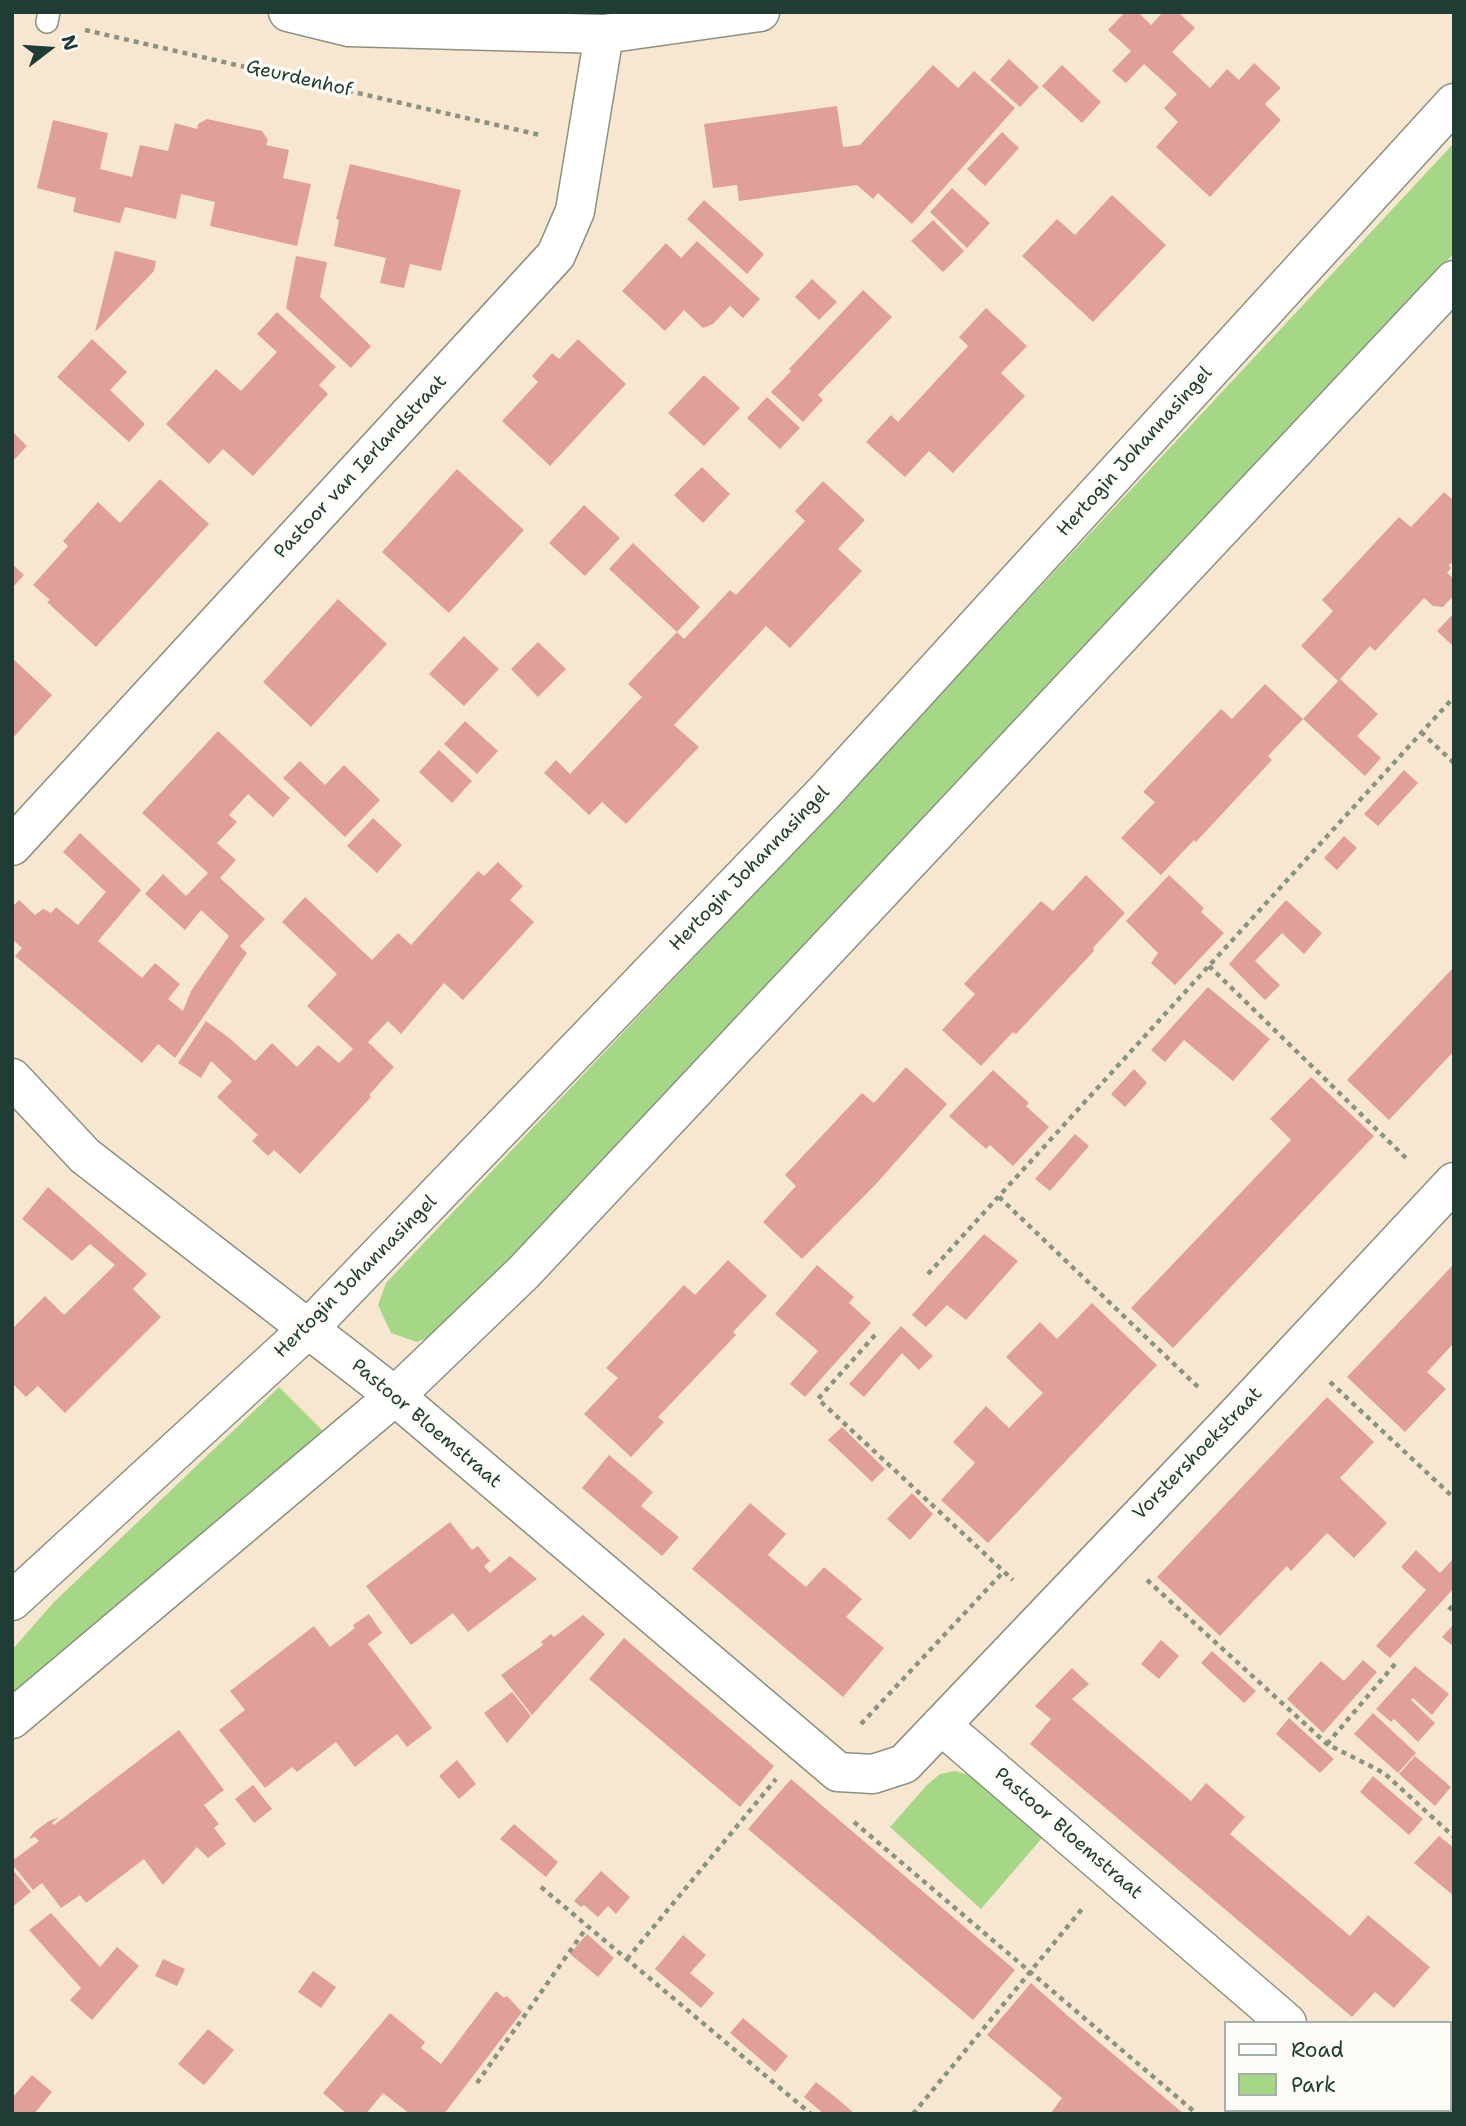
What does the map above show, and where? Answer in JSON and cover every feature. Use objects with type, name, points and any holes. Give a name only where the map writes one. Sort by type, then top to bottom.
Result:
[{"type":"main road","points":[[288,12],[349,27],[486,22],[604,34],[760,12]]},
{"type":"main road","name":"Pastoor van Ierlandstraat","points":[[12,846],[556,255],[575,211],[604,34]]},
{"type":"main road","name":"Hertogin Johannasingel","points":[[12,1601],[308,1329],[823,794],[1454,103]]},
{"type":"main road","points":[[12,1719],[395,1396],[524,1272],[1454,280]]},
{"type":"main road","name":"Pastoor Bloemstraat","points":[[12,1078],[85,1156],[395,1396],[838,1772]]},
{"type":"main road","name":"Vorstershoekstraat","points":[[941,1725],[1232,1420],[1448,1188]]},
{"type":"main road","points":[[838,1772],[873,1774],[904,1764],[941,1725]]},
{"type":"main road","name":"Pastoor Bloemstraat","points":[[941,1725],[1285,2021]]},
{"type":"path","name":"Geurdenhof","points":[[48,17],[586,145]]},
{"type":"path","points":[[928,1274],[1454,697]]},
{"type":"path","points":[[1421,732],[1454,763]]},
{"type":"path","points":[[1209,966],[1448,1188]]},
{"type":"path","points":[[999,1197],[1232,1420]]},
{"type":"path","points":[[875,1335],[818,1399],[1047,1612]]},
{"type":"path","points":[[1297,1350],[1454,1498]]},
{"type":"path","points":[[1110,1546],[1326,1744],[1384,1773],[1454,1837]]},
{"type":"path","points":[[1004,1571],[857,1728],[838,1772],[838,1808],[1197,2114]]},
{"type":"path","points":[[1449,1610],[1454,1604]]},
{"type":"path","points":[[1326,1744],[1395,1664]]},
{"type":"path","points":[[626,1959],[805,1743]]},
{"type":"path","points":[[913,2114],[1113,1872]]},
{"type":"path","points":[[541,1887],[811,2114]]},
{"type":"path","points":[[477,2083],[587,1927]]},
{"type":"green space","points":[[1454,143],[1454,253],[715,1047],[436,1334],[417,1342],[391,1333],[378,1305],[386,1283],[742,907]]},
{"type":"green space","points":[[279,1387],[324,1432],[12,1695],[12,1650],[53,1603]]},
{"type":"green space","points":[[955,1771],[979,1780],[1042,1838],[981,1909],[890,1827],[927,1785],[940,1774]]},
{"type":"building","points":[[1125,12],[1138,12],[1151,25],[1163,12],[1178,12],[1195,28],[1172,52],[1210,88],[1227,69],[1239,80],[1254,63],[1281,88],[1265,104],[1281,120],[1210,197],[1156,147],[1178,122],[1164,108],[1177,94],[1144,64],[1126,83],[1112,71],[1131,51],[1108,30]]},
{"type":"building","points":[[1009,59],[1039,87],[1020,107],[990,80]]},
{"type":"building","points":[[933,65],[958,88],[974,71],[1015,108],[912,224],[878,193],[873,199],[857,185],[739,201],[737,185],[713,188],[704,124],[837,106],[843,147],[860,145]]},
{"type":"building","points":[[1062,65],[1101,102],[1082,123],[1042,86]]},
{"type":"building","points":[[207,119],[262,131],[268,140],[266,145],[289,150],[283,178],[311,184],[297,246],[210,226],[215,202],[181,194],[176,219],[125,207],[120,223],[73,212],[76,198],[37,188],[53,120],[108,133],[100,169],[132,177],[140,145],[168,151],[175,123],[197,129],[198,124]]},
{"type":"building","points":[[1002,132],[1019,148],[985,186],[967,169]]},
{"type":"building","points":[[350,164],[461,190],[441,271],[410,264],[404,288],[380,283],[386,258],[334,246],[339,220],[336,219]]},
{"type":"building","points":[[952,188],[990,223],[967,248],[930,212]]},
{"type":"building","points":[[1112,195],[1166,245],[1093,322],[1022,256],[1057,219],[1075,235]]},
{"type":"building","points":[[704,200],[764,254],[747,274],[687,219]]},
{"type":"building","points":[[933,220],[964,251],[943,272],[911,241]]},
{"type":"building","points":[[697,241],[760,299],[743,318],[730,306],[713,324],[703,328],[684,310],[665,331],[622,291],[666,243],[681,258]]},
{"type":"building","points":[[115,251],[156,261],[154,271],[95,332]]},
{"type":"building","points":[[296,256],[327,262],[320,297],[371,346],[351,368],[286,308]]},
{"type":"building","points":[[812,279],[837,302],[819,320],[795,297]]},
{"type":"building","points":[[863,290],[892,317],[818,395],[823,400],[803,422],[771,392]]},
{"type":"building","points":[[986,308],[1027,346],[1001,373],[1025,396],[953,473],[929,451],[905,477],[866,442],[891,415],[898,422],[968,346],[959,337]]},
{"type":"building","points":[[277,312],[336,367],[319,385],[328,394],[253,476],[223,449],[209,464],[166,424],[216,369],[241,391],[277,352],[257,334]]},
{"type":"building","points":[[92,339],[127,372],[110,390],[145,424],[129,442],[57,377]]},
{"type":"building","points":[[578,339],[626,384],[550,466],[502,421],[538,382],[532,376],[552,353],[559,359]]},
{"type":"building","points":[[704,375],[740,408],[704,446],[668,413]]},
{"type":"building","points":[[767,397],[800,428],[780,449],[747,418]]},
{"type":"building","points":[[12,434],[27,446],[12,462]]},
{"type":"building","points":[[702,467],[730,494],[703,523],[674,495]]},
{"type":"building","points":[[457,469],[524,530],[449,613],[382,552]]},
{"type":"building","points":[[160,479],[209,524],[96,647],[47,602],[50,600],[33,585],[68,546],[63,541],[98,502],[120,523]]},
{"type":"building","points":[[823,481],[865,520],[838,549],[862,571],[790,648],[766,626],[674,725],[699,747],[626,824],[602,802],[589,815],[544,773],[556,760],[570,774],[642,697],[628,684],[677,632],[684,639],[730,590],[736,595],[805,521],[795,511]]},
{"type":"building","points":[[1444,492],[1454,501],[1454,566],[1451,563],[1447,573],[1454,579],[1454,595],[1443,607],[1433,606],[1424,598],[1375,651],[1370,646],[1340,679],[1378,714],[1357,736],[1381,758],[1365,776],[1303,719],[1338,681],[1301,646],[1333,611],[1322,600],[1359,560],[1399,517],[1411,527]]},
{"type":"building","points":[[584,505],[620,538],[585,576],[549,543]]},
{"type":"building","points":[[633,543],[700,607],[677,632],[609,569]]},
{"type":"building","points":[[12,564],[24,575],[12,588]]},
{"type":"building","points":[[338,599],[387,644],[311,727],[263,682]]},
{"type":"building","points":[[1452,615],[1454,617],[1454,647],[1437,631]]},
{"type":"building","points":[[464,636],[499,669],[464,706],[429,674]]},
{"type":"building","points":[[538,642],[566,669],[538,697],[511,669]]},
{"type":"building","points":[[12,658],[52,695],[12,739]]},
{"type":"building","points":[[1265,684],[1303,719],[1268,756],[1272,760],[1196,842],[1194,840],[1161,875],[1121,838],[1155,802],[1143,792],[1221,709],[1232,719]]},
{"type":"building","points":[[465,721],[498,751],[477,774],[444,744]]},
{"type":"building","points":[[218,731],[290,798],[273,817],[248,794],[229,815],[237,822],[217,843],[236,860],[220,878],[265,919],[240,946],[247,953],[175,1058],[158,1044],[142,1063],[15,956],[22,948],[12,939],[12,907],[19,900],[35,915],[43,909],[51,913],[56,907],[78,925],[106,892],[63,852],[80,833],[141,890],[98,941],[142,978],[155,963],[180,984],[168,999],[183,1011],[191,991],[229,936],[201,910],[185,930],[145,894],[163,874],[186,896],[208,873],[142,813]]},
{"type":"building","points":[[439,750],[472,781],[452,803],[419,772]]},
{"type":"building","points":[[300,761],[325,785],[344,765],[380,800],[345,837],[283,778]]},
{"type":"building","points":[[1404,770],[1418,783],[1378,826],[1364,814]]},
{"type":"building","points":[[373,818],[402,845],[377,873],[347,846]]},
{"type":"building","points":[[1344,836],[1357,848],[1337,870],[1324,858]]},
{"type":"building","points":[[498,862],[523,886],[510,900],[534,922],[463,1000],[444,983],[401,1034],[388,1021],[368,1042],[394,1067],[369,1095],[371,1097],[300,1174],[274,1150],[268,1156],[252,1141],[258,1135],[217,1097],[232,1081],[211,1061],[201,1078],[178,1063],[206,1021],[255,1061],[272,1043],[297,1067],[318,1045],[339,1063],[353,1049],[307,1006],[337,974],[282,922],[305,897],[372,960],[398,933],[411,945],[478,871],[484,876]]},
{"type":"building","points":[[1086,875],[1125,913],[1093,948],[1094,951],[1016,1034],[1013,1032],[981,1066],[942,1030],[975,994],[964,984],[1041,901],[1053,911]]},
{"type":"building","points":[[1169,875],[1204,908],[1201,912],[1224,933],[1175,985],[1151,963],[1158,953],[1126,921]]},
{"type":"building","points":[[1286,900],[1322,933],[1304,954],[1282,933],[1255,961],[1280,985],[1265,1000],[1229,964]]},
{"type":"building","points":[[1454,967],[1454,1051],[1389,1120],[1347,1080]]},
{"type":"building","points":[[1208,987],[1270,1039],[1233,1081],[1184,1040],[1165,1062],[1151,1050]]},
{"type":"building","points":[[906,1067],[947,1104],[876,1184],[802,1259],[763,1222],[796,1186],[785,1175],[862,1093],[874,1103]]},
{"type":"building","points":[[1134,1069],[1147,1083],[1125,1107],[1111,1094]]},
{"type":"building","points":[[993,1070],[1029,1103],[1026,1106],[1049,1127],[1013,1166],[990,1145],[986,1149],[949,1116]]},
{"type":"building","points":[[1311,1077],[1374,1136],[1173,1348],[1131,1308],[1291,1140],[1270,1119]]},
{"type":"building","points":[[1075,1134],[1089,1146],[1050,1191],[1035,1179]]},
{"type":"building","points":[[48,1187],[147,1274],[133,1289],[161,1317],[65,1413],[38,1386],[26,1397],[12,1383],[12,1329],[45,1296],[64,1315],[115,1265],[90,1244],[72,1261],[22,1219]]},
{"type":"building","points":[[984,1234],[1018,1261],[966,1320],[947,1305],[926,1327],[912,1315]]},
{"type":"building","points":[[728,1260],[767,1296],[733,1332],[736,1335],[658,1417],[664,1422],[631,1457],[584,1414],[618,1378],[606,1368],[684,1285],[695,1295]]},
{"type":"building","points":[[1454,1264],[1454,1343],[1427,1372],[1446,1389],[1405,1432],[1347,1377]]},
{"type":"building","points":[[817,1265],[854,1297],[849,1303],[871,1323],[805,1397],[790,1384],[818,1351],[775,1314]]},
{"type":"building","points":[[1092,1303],[1157,1365],[988,1543],[941,1500],[975,1463],[953,1442],[986,1406],[1009,1428],[1043,1393],[1006,1357],[1040,1322],[1057,1339]]},
{"type":"building","points":[[901,1326],[933,1356],[919,1370],[902,1353],[864,1397],[849,1384]]},
{"type":"building","points":[[1327,1397],[1374,1442],[1340,1478],[1387,1523],[1354,1558],[1327,1533],[1291,1571],[1287,1566],[1220,1636],[1157,1577]]},
{"type":"building","points":[[842,1427],[885,1469],[872,1482],[828,1440]]},
{"type":"building","points":[[609,1455],[653,1492],[641,1506],[679,1537],[662,1556],[582,1488]]},
{"type":"building","points":[[912,1493],[933,1514],[910,1540],[887,1519]]},
{"type":"building","points":[[750,1503],[786,1534],[768,1555],[806,1587],[824,1567],[862,1599],[846,1617],[884,1648],[843,1697],[692,1569]]},
{"type":"building","points":[[450,1522],[472,1550],[478,1546],[490,1561],[484,1566],[490,1573],[510,1556],[537,1579],[468,1632],[453,1613],[411,1645],[366,1586]]},
{"type":"building","points":[[1416,1550],[1440,1573],[1454,1558],[1454,1588],[1390,1658],[1376,1646],[1426,1590],[1401,1567]]},
{"type":"building","points":[[369,1614],[382,1633],[368,1644],[432,1728],[407,1747],[397,1734],[355,1767],[336,1742],[297,1772],[292,1767],[265,1788],[219,1730],[245,1710],[230,1691],[314,1626],[330,1647]]},
{"type":"building","points":[[583,1615],[605,1634],[532,1715],[501,1675],[543,1645],[541,1642],[551,1634],[554,1637]]},
{"type":"building","points":[[1454,1624],[1454,1647],[1442,1637]]},
{"type":"building","points":[[624,1638],[774,1766],[740,1807],[589,1679]]},
{"type":"building","points":[[1161,1640],[1179,1656],[1159,1679],[1141,1664]]},
{"type":"building","points":[[1212,1651],[1256,1691],[1244,1703],[1201,1663]]},
{"type":"building","points":[[1363,1660],[1377,1672],[1323,1733],[1287,1699],[1321,1661],[1344,1681]]},
{"type":"building","points":[[1415,1666],[1449,1694],[1432,1715],[1413,1698],[1411,1700],[1435,1723],[1418,1742],[1394,1719],[1391,1722],[1376,1709]]},
{"type":"building","points":[[1072,1668],[1089,1684],[1072,1699],[1191,1801],[1206,1783],[1245,1817],[1230,1834],[1350,1936],[1368,1915],[1430,1967],[1394,2008],[1375,1992],[1352,2017],[1030,1744],[1051,1719],[1035,1706]]},
{"type":"building","points":[[512,1692],[531,1716],[507,1743],[484,1713]]},
{"type":"building","points":[[1373,1713],[1416,1753],[1398,1773],[1354,1734]]},
{"type":"building","points":[[1289,1718],[1334,1759],[1320,1773],[1276,1734]]},
{"type":"building","points":[[179,1730],[224,1790],[204,1805],[219,1824],[214,1828],[226,1844],[208,1858],[197,1847],[163,1885],[144,1859],[86,1903],[80,1895],[61,1908],[42,1883],[33,1890],[12,1861],[39,1841],[35,1837],[29,1839],[34,1832],[59,1817],[52,1823],[54,1825]]},
{"type":"building","points":[[1415,1756],[1451,1787],[1435,1806],[1399,1774]]},
{"type":"building","points":[[457,1760],[476,1784],[459,1799],[439,1776]]},
{"type":"building","points":[[1373,1776],[1423,1819],[1409,1835],[1360,1792]]},
{"type":"building","points":[[791,1779],[1015,1970],[973,2020],[748,1829]]},
{"type":"building","points":[[253,1785],[272,1809],[254,1823],[235,1799]]},
{"type":"building","points":[[514,1824],[558,1862],[546,1877],[500,1839]]},
{"type":"building","points":[[1439,1836],[1454,1848],[1454,1896],[1414,1863]]},
{"type":"building","points":[[12,1869],[31,1892],[12,1907]]},
{"type":"building","points":[[601,1871],[630,1897],[616,1914],[608,1906],[598,1917],[584,1905],[581,1907],[574,1901]]},
{"type":"building","points":[[51,1913],[100,1967],[117,1947],[139,1966],[92,2020],[70,2000],[81,1988],[29,1930]]},
{"type":"building","points":[[587,1934],[614,1958],[598,1977],[570,1954]]},
{"type":"building","points":[[683,1935],[706,1955],[690,1973],[714,1993],[701,2008],[655,1969]]},
{"type":"building","points":[[163,1959],[185,1969],[177,1986],[155,1976]]},
{"type":"building","points":[[313,1971],[336,1987],[321,2008],[298,1992]]},
{"type":"building","points":[[1031,1983],[1184,2114],[1050,2114],[1062,2098],[987,2035]]},
{"type":"building","points":[[496,1991],[504,1998],[507,1996],[522,2012],[444,2114],[410,2114],[383,2093],[366,2114],[347,2114],[323,2093],[390,2013],[425,2042],[421,2048],[441,2064]]},
{"type":"building","points":[[743,2018],[788,2056],[775,2072],[730,2033]]},
{"type":"building","points":[[208,2029],[234,2050],[204,2085],[178,2064]]},
{"type":"building","points":[[32,2075],[52,2092],[34,2114],[12,2114],[12,2098]]},
{"type":"building","points":[[816,2082],[855,2114],[824,2114],[804,2097]]}]
